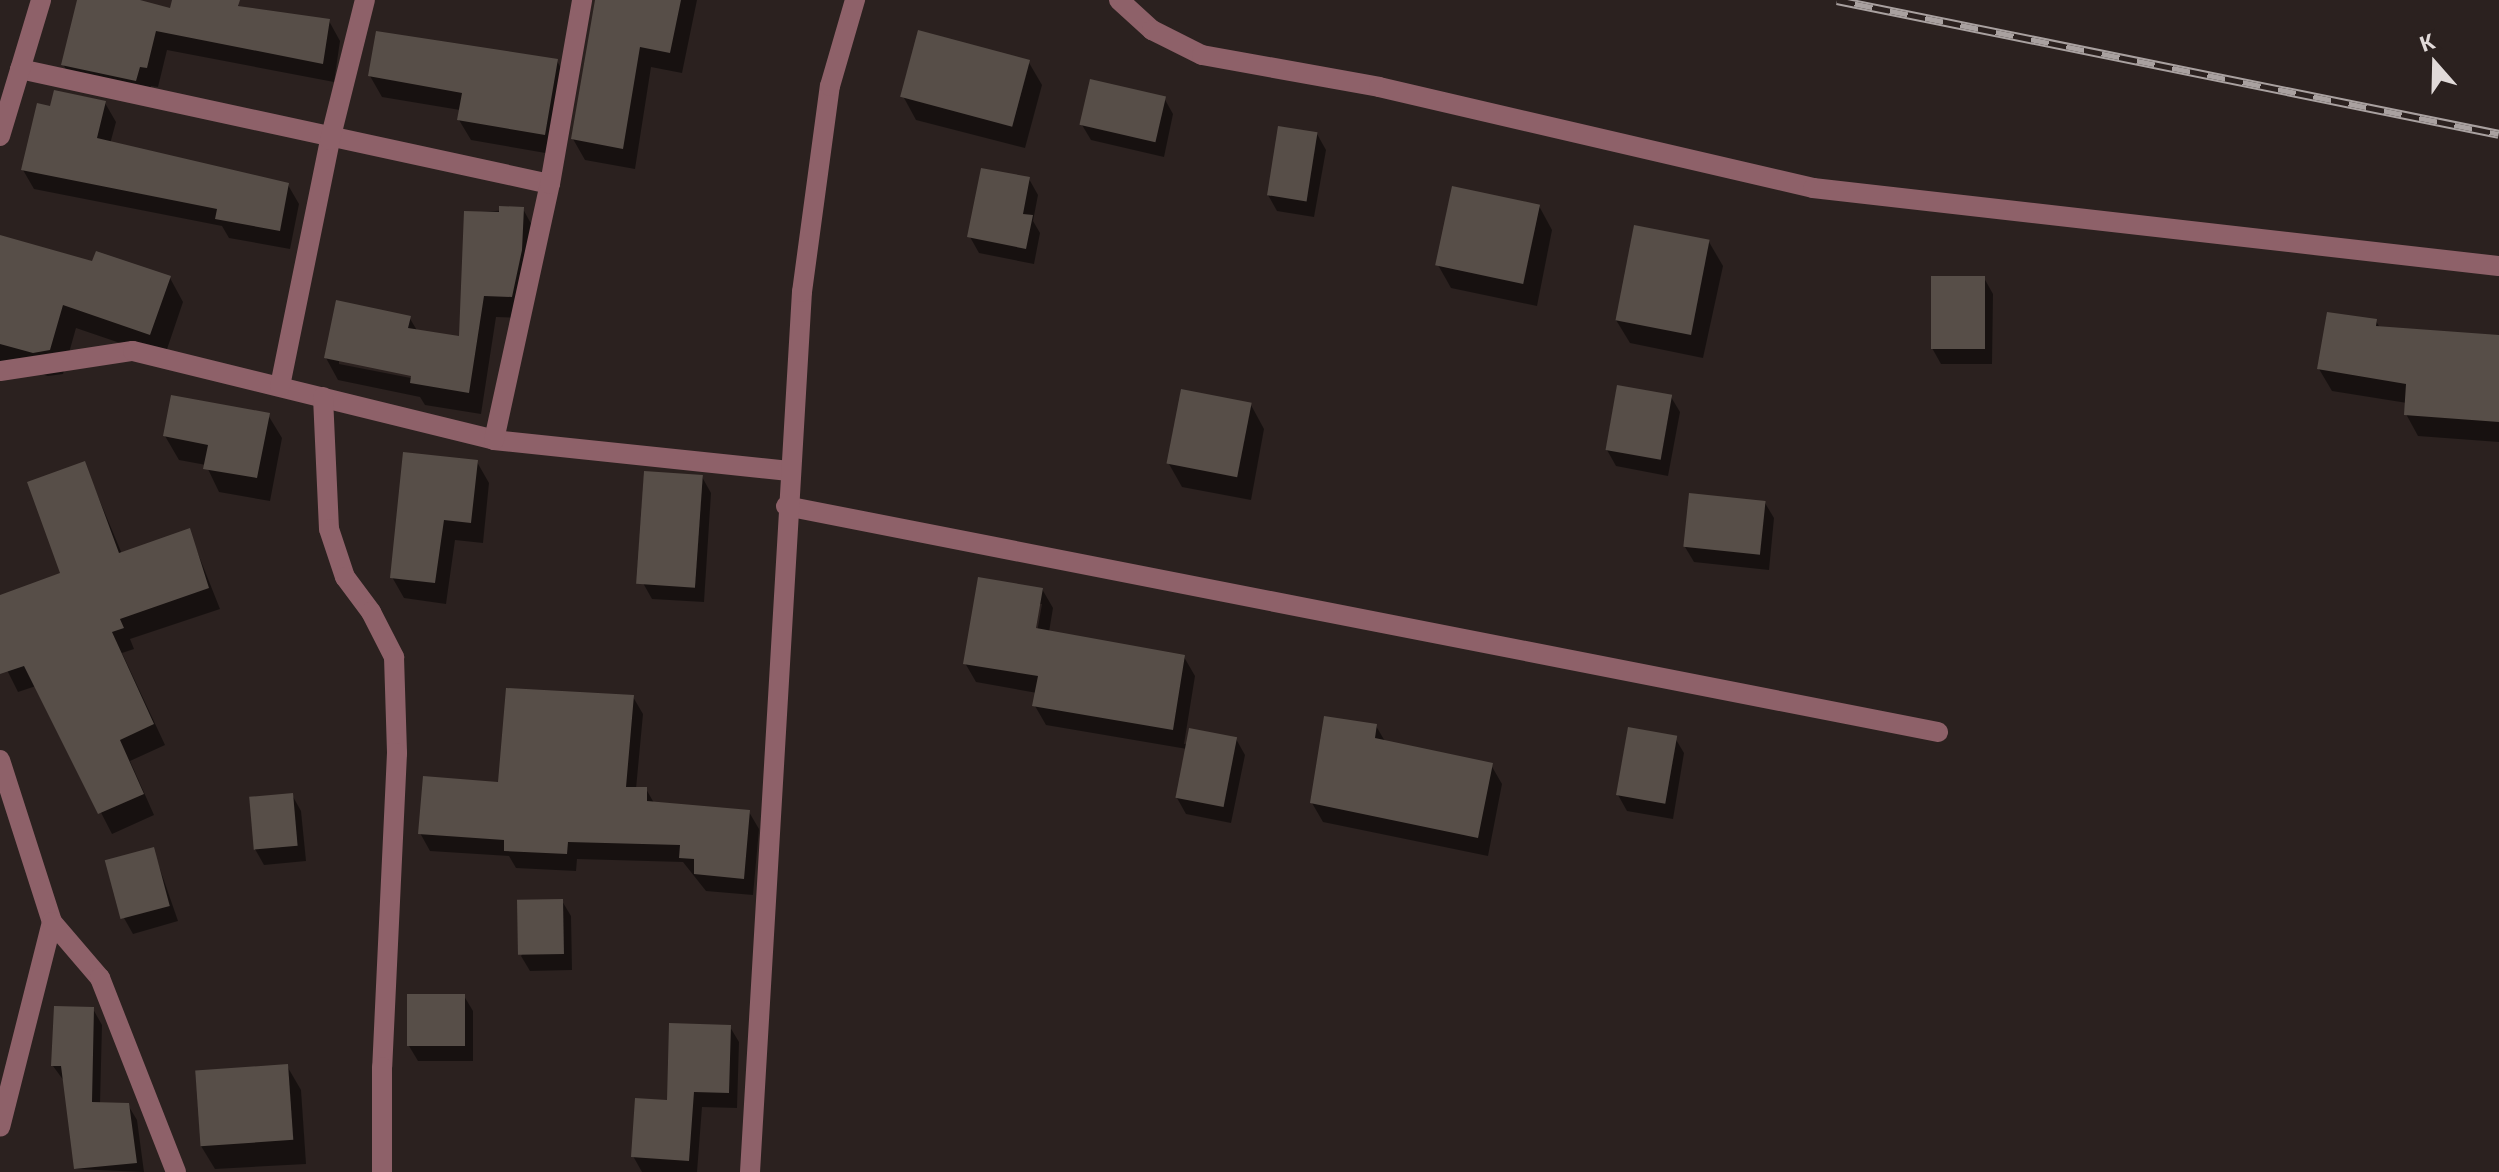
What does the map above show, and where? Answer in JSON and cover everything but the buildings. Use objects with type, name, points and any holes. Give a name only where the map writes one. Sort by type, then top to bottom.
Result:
[{"type":"street","points":[[0,136],[41,0]]},
{"type":"street","points":[[280,386],[330,140],[365,0]]},
{"type":"street","points":[[494,440],[550,184],[582,0]]},
{"type":"street","points":[[750,1172],[786,506],[802,292],[830,86],[855,0]]},
{"type":"street","points":[[1119,0],[1152,30],[1202,55],[1379,87],[1813,188],[2499,266]]},
{"type":"street","points":[[20,69],[330,140],[550,184]]},
{"type":"street","points":[[0,371],[133,351],[494,440],[789,471]]},
{"type":"street","points":[[323,397],[329,529],[345,577],[371,612],[394,657],[397,753],[382,1067],[382,1172]]},
{"type":"street","points":[[786,506],[1938,732]]},
{"type":"street","points":[[0,760],[52,922],[100,978],[176,1172]]},
{"type":"street","points":[[0,1127],[52,922]]},
{"type":"railway","points":[[1837,0],[2499,134]]}]
